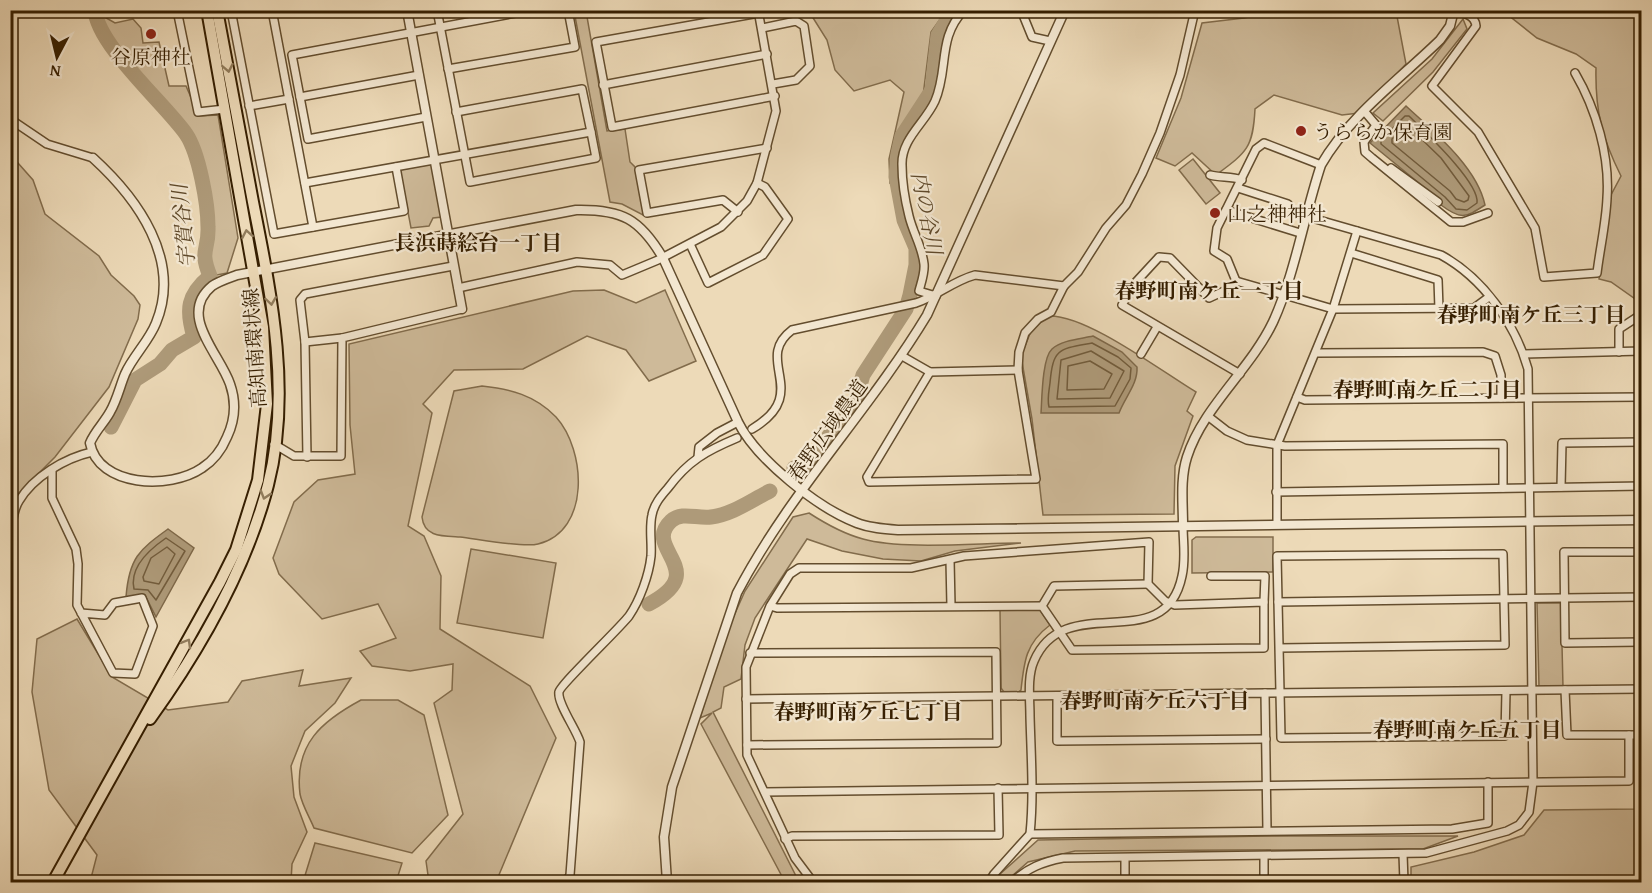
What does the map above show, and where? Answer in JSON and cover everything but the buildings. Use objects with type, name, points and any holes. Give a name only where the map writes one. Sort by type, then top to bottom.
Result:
[{"type":"main road","name":"高知南環状線","points":[[161,696],[236,550],[258,480],[267,404],[263,327],[207,10]]},
{"type":"main road","name":"高知南環状線","points":[[161,696],[203,640],[230,587],[266,492],[274,444],[277,360],[266,269],[217,10]]},
{"type":"main road","points":[[53,882],[124,756],[161,696]]},
{"type":"street","points":[[177,10],[198,112],[225,109]]},
{"type":"street","points":[[231,10],[274,234],[404,211],[396,167]]},
{"type":"street","points":[[272,10],[313,227]]},
{"type":"street","points":[[284,10],[292,10]]},
{"type":"street","points":[[305,342],[342,338],[462,309],[407,10]]},
{"type":"street","points":[[437,10],[464,155],[470,182],[596,158],[582,88],[456,112]]},
{"type":"street","points":[[426,117],[308,139],[292,55],[532,10]]},
{"type":"street","points":[[448,69],[575,47],[568,10]]},
{"type":"street","points":[[936,296],[919,291],[924,267],[919,239],[909,218],[902,164],[904,147],[935,102],[941,85],[947,33],[953,21],[964,10]]},
{"type":"street","points":[[1021,10],[1032,37],[1050,41]]},
{"type":"street","name":"春野広域農道","points":[[667,882],[664,837],[672,787],[711,663],[737,593],[750,568],[803,490],[903,356],[936,296],[956,246],[1065,10]]},
{"type":"street","points":[[930,372],[867,477],[869,482],[1036,479],[1018,370],[1019,352],[1025,333],[1038,319],[1051,312],[1064,286],[1078,272],[1106,228],[1126,205],[1160,133],[1180,75],[1196,10]]},
{"type":"street","points":[[458,288],[576,262],[610,265],[622,275],[663,258],[721,227],[738,212],[757,183],[776,111],[775,96],[773,84],[758,11],[596,42],[612,127],[775,96]]},
{"type":"street","points":[[822,882],[990,882],[1030,834],[1030,697],[1034,661],[1045,643],[1059,631],[1084,623],[1138,621],[1171,603],[1182,578],[1182,486],[1187,458],[1209,417],[1273,322],[1321,165],[1332,147],[1365,112],[1440,40],[1450,26],[1454,11],[1467,13],[1476,21],[1476,26],[1432,86],[1478,132],[1535,228],[1544,277],[1597,273],[1607,198],[1606,167],[1591,100],[1575,73]]},
{"type":"street","points":[[762,28],[796,21],[804,26],[810,66],[796,80],[773,84]]},
{"type":"street","points":[[603,85],[767,54]]},
{"type":"street","points":[[300,97],[419,75]]},
{"type":"street","points":[[249,106],[289,99]]},
{"type":"street","points":[[1365,112],[1376,125],[1364,142],[1365,152],[1372,158],[1451,222],[1463,222],[1488,213]]},
{"type":"street","points":[[10,119],[47,144],[93,158],[109,172],[140,212],[159,248],[164,269],[157,322],[126,372],[110,412],[90,443],[92,453],[106,471],[122,477],[168,480],[187,476],[201,468],[217,454],[233,420],[234,403],[230,384],[206,340],[198,314],[202,298],[213,285],[237,275],[266,269],[450,236],[576,210],[596,209],[628,218],[643,228],[663,258],[738,422],[764,458],[837,514],[858,524],[877,528],[1641,519]]},
{"type":"street","points":[[305,183],[591,132]]},
{"type":"street","points":[[1240,374],[1122,305],[1135,283],[1159,257],[1170,258],[1209,298],[1233,287],[1236,281],[1227,259],[1214,251],[1217,228],[1256,149],[1264,142],[1321,165]]},
{"type":"street","points":[[738,212],[723,200],[647,213],[639,170],[767,148]]},
{"type":"street","points":[[1372,158],[1375,156],[1438,202]]},
{"type":"street","points":[[1209,175],[1220,178],[1229,176],[1242,180]]},
{"type":"street","points":[[690,244],[708,283],[763,255],[788,219],[765,188],[757,183]]},
{"type":"street","points":[[1238,188],[1288,204]]},
{"type":"street","points":[[1226,210],[1300,233]]},
{"type":"street","points":[[1012,882],[1025,870],[1063,858],[1402,854],[1437,851],[1507,831],[1519,825],[1529,812],[1533,782],[1533,690],[1528,369],[1524,354],[1490,297],[1465,270],[1441,255],[1305,216]]},
{"type":"street","points":[[1276,524],[1277,446],[1334,309],[1357,231]]},
{"type":"street","points":[[1351,253],[1438,280],[1439,309]]},
{"type":"street","points":[[307,457],[305,342],[300,300],[305,294],[453,266]]},
{"type":"street","points":[[752,429],[774,413],[781,400],[783,388],[776,355],[783,336],[792,330],[916,303],[936,296],[944,288],[975,275],[1064,286]]},
{"type":"street","points":[[1236,281],[1334,309],[1474,308],[1490,297]]},
{"type":"street","points":[[1619,352],[1619,329],[1641,314]]},
{"type":"street","points":[[1141,354],[1157,327]]},
{"type":"street","points":[[274,444],[294,456],[341,456],[342,338]]},
{"type":"street","points":[[1524,354],[1641,351]]},
{"type":"street","points":[[1316,353],[1483,352],[1495,356],[1502,375],[1502,398]]},
{"type":"street","points":[[903,356],[930,372],[1018,370]]},
{"type":"street","points":[[1297,397],[1305,400],[1641,397]]},
{"type":"street","points":[[1209,417],[1227,431],[1246,440],[1277,446],[1503,444],[1503,488]]},
{"type":"street","points":[[698,457],[699,447],[717,433],[738,422]]},
{"type":"street","points":[[566,882],[570,875],[580,742],[576,728],[559,701],[559,693],[563,683],[581,669],[629,616],[637,603],[651,557],[652,514],[656,502],[684,467],[698,457],[737,438]]},
{"type":"street","points":[[1562,487],[1562,443],[1641,442]]},
{"type":"street","points":[[10,532],[11,522],[19,501],[52,470],[74,456],[92,453]]},
{"type":"street","points":[[52,470],[55,508],[76,549],[77,605],[81,613],[113,673],[135,674],[153,626],[142,598],[114,603],[105,615],[81,613]]},
{"type":"street","points":[[1276,492],[1641,486]]},
{"type":"street","points":[[813,882],[795,858],[785,839],[747,755],[746,667],[770,606],[790,574],[799,568],[911,568],[964,556],[1149,542],[1148,584]]},
{"type":"street","points":[[1641,552],[1564,552],[1565,643],[1641,642]]},
{"type":"street","points":[[1279,648],[1504,645],[1503,554],[1277,556],[1279,648],[1281,738],[1505,736],[1506,691]]},
{"type":"street","points":[[950,560],[951,606]]},
{"type":"street","points":[[1042,606],[1072,650],[1264,648],[1264,576],[1210,576]]},
{"type":"street","points":[[1042,606],[1054,586],[1148,584],[1175,605],[1264,602]]},
{"type":"street","points":[[1278,602],[1641,597]]},
{"type":"street","points":[[770,606],[777,608],[1042,606]]},
{"type":"street","points":[[747,744],[997,743],[996,652],[750,653]]},
{"type":"street","points":[[746,699],[1641,689]]},
{"type":"street","points":[[1565,690],[1567,735],[1641,735]]},
{"type":"street","points":[[1264,693],[1268,784],[1267,830]]},
{"type":"street","points":[[1057,697],[1057,741],[1266,739]]},
{"type":"street","points":[[765,792],[1629,781],[1629,735]]},
{"type":"street","points":[[1030,834],[1452,829],[1488,823],[1488,782]]},
{"type":"street","points":[[785,839],[792,836],[999,835],[998,788]]},
{"type":"street","points":[[1402,854],[1404,882]]},
{"type":"street","points":[[1264,856],[1264,882]]},
{"type":"street","points":[[1125,858],[1125,882]]},
{"type":"shaded area","points":[[574,11],[586,11],[607,131],[625,129],[630,162],[635,167],[646,214],[643,215],[622,204],[610,202]]},
{"type":"shaded area","points":[[799,11],[946,11],[931,32],[922,104],[908,144],[903,179],[890,183],[889,159],[904,92],[890,80],[854,91],[835,70],[827,40],[810,13]]},
{"type":"shaded area","points":[[1277,11],[1396,11],[1406,64],[1359,113],[1342,115],[1274,95],[1255,109],[1252,133],[1246,148],[1216,175],[1192,153],[1175,166],[1156,158],[1181,98],[1202,23]]},
{"type":"shaded area","points":[[1503,11],[1641,11],[1641,303],[1611,282],[1599,279],[1611,195],[1621,176],[1601,124],[1598,111],[1596,68],[1576,54],[1537,38]]},
{"type":"shaded area","points":[[101,15],[115,23],[133,19],[141,28],[143,43],[159,42],[169,86],[186,86],[199,116],[218,115],[238,238],[227,273],[212,276],[207,257],[212,233],[201,164],[189,133],[156,97],[121,52],[101,20]]},
{"type":"shaded area","points":[[1463,19],[1467,29],[1433,72],[1383,121],[1373,113],[1432,59]]},
{"type":"shaded area","points":[[10,154],[33,180],[45,214],[99,256],[111,275],[134,296],[140,305],[138,319],[109,387],[55,457],[11,501]]},
{"type":"shaded area","points":[[1193,159],[1220,193],[1206,204],[1179,170]]},
{"type":"shaded area","points":[[432,164],[442,217],[433,218],[429,226],[411,228],[400,170]]},
{"type":"shaded area","points":[[604,290],[636,303],[665,290],[696,361],[649,381],[626,350],[587,336],[523,369],[454,370],[423,404],[432,413],[408,526],[424,536],[441,576],[440,629],[530,686],[556,738],[496,882],[429,882],[426,861],[463,814],[434,703],[452,690],[453,664],[410,671],[372,666],[360,651],[396,638],[378,604],[322,619],[279,574],[273,558],[294,502],[318,480],[355,474],[350,425],[349,344],[573,291]]},
{"type":"shaded area","points":[[1048,316],[1082,324],[1102,334],[1196,392],[1187,411],[1193,416],[1175,466],[1174,514],[1043,515],[1032,419],[1021,356],[1031,331]]},
{"type":"shaded area","points":[[482,386],[512,391],[540,403],[556,417],[566,431],[573,449],[578,488],[575,507],[567,523],[555,536],[538,544],[511,544],[441,536],[430,532],[423,524],[422,517],[454,391]]},
{"type":"shaded area","points":[[809,513],[849,534],[879,542],[919,545],[1021,543],[955,551],[921,561],[883,559],[842,551],[807,539],[755,618],[745,645],[741,679],[724,687],[721,708],[713,712],[799,882],[785,882],[701,724],[712,713],[700,718],[724,638],[745,591],[793,517]]},
{"type":"shaded area","points":[[1196,537],[1273,537],[1273,572],[1192,573],[1192,540]]},
{"type":"shaded area","points":[[471,549],[556,563],[543,638],[457,623]]},
{"type":"shaded area","points":[[1537,603],[1561,603],[1563,687],[1539,687]]},
{"type":"shaded area","points":[[1000,609],[1040,610],[1050,625],[1031,646],[1025,661],[1021,690],[1017,693],[1004,692],[1001,688]]},
{"type":"shaded area","points":[[77,619],[112,677],[168,710],[228,702],[242,681],[303,670],[299,686],[351,678],[335,703],[305,731],[291,766],[294,797],[307,832],[292,864],[291,882],[90,882],[97,855],[49,790],[32,692],[37,639]]},
{"type":"shaded area","points":[[361,700],[398,700],[424,715],[448,815],[412,853],[314,828],[301,798],[299,776],[306,748],[323,726]]},
{"type":"shaded area","points":[[1641,792],[1641,882],[1411,882],[1411,867],[1474,852],[1524,835],[1544,810],[1636,809]]},
{"type":"shaded area","points":[[1268,836],[1458,836],[1423,849],[1075,851],[1028,862],[1005,882],[996,882],[1000,874],[1038,840]]},
{"type":"shaded area","points":[[315,843],[402,863],[396,882],[303,882]]},
{"type":"water","points":[[1406,106],[1464,164],[1473,177],[1485,205],[1468,215],[1454,213],[1441,205],[1442,202],[1370,143]]},
{"type":"water","points":[[1093,336],[1122,352],[1137,367],[1133,385],[1119,413],[1041,413],[1046,361],[1052,349],[1071,340]]},
{"type":"water","points":[[168,529],[194,548],[156,617],[145,595],[126,597],[127,584],[137,556]]},
{"type":"waterway","name":"宇賀谷川","points":[[95,10],[107,40],[119,57],[176,122],[191,143],[202,179],[208,217],[205,260],[210,276],[202,283],[190,304],[189,311],[194,337],[172,350],[160,364],[135,380],[111,427]]},
{"type":"waterway","name":"内の谷川","points":[[794,468],[807,463],[815,455],[856,399],[863,375],[906,309],[916,265],[916,248],[904,220],[896,177],[898,154],[902,136],[932,90],[938,35],[953,10]]},
{"type":"waterway","name":"内の谷川","points":[[649,604],[667,592],[675,581],[676,570],[664,541],[664,531],[671,521],[680,516],[719,515],[734,510],[770,491]]},
{"type":"place","name":"谷原神社","points":[[151,34]]},
{"type":"place","name":"うららか保育園","points":[[1301,131]]},
{"type":"place","name":"山之神神社","points":[[1215,213]]},
{"type":"district","name":"長浜蒔絵台一丁目","points":[[478,242]]},
{"type":"district","name":"春野町南ケ丘一丁目","points":[[1209,290]]},
{"type":"district","name":"春野町南ケ丘三丁目","points":[[1531,314]]},
{"type":"district","name":"春野町南ケ丘二丁目","points":[[1427,389]]},
{"type":"district","name":"春野町南ケ丘六丁目","points":[[1155,700]]},
{"type":"district","name":"春野町南ケ丘七丁目","points":[[868,711]]},
{"type":"district","name":"春野町南ケ丘五丁目","points":[[1467,729]]}]
